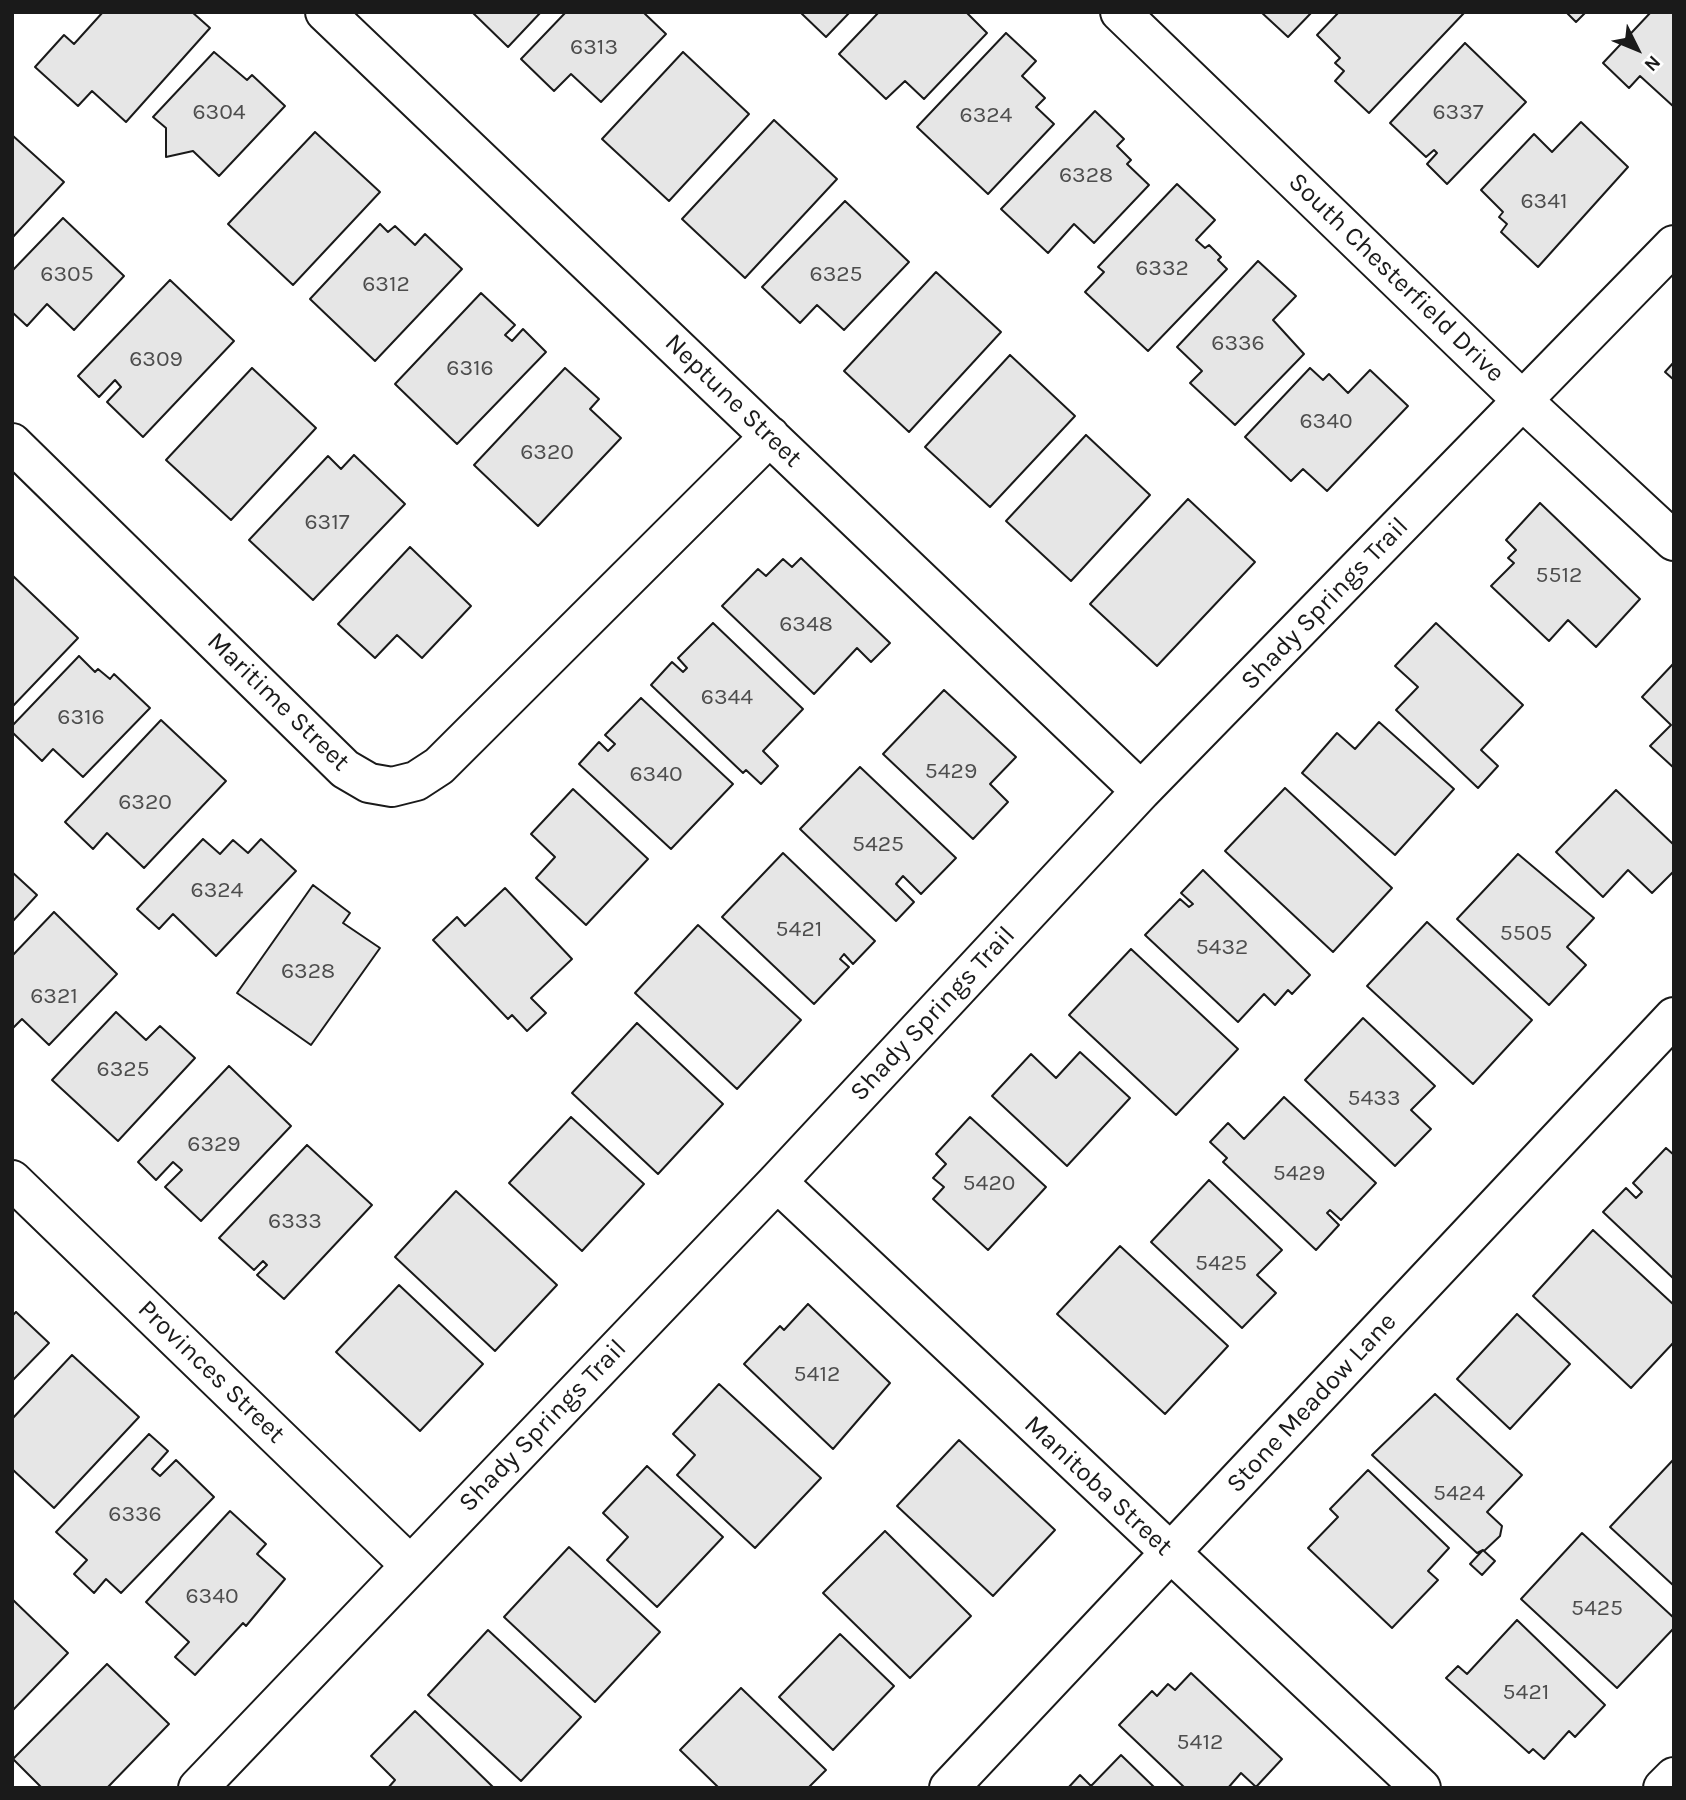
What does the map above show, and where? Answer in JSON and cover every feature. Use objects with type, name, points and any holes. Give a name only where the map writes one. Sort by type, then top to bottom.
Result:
[{"type":"street","name":"Neptune Street","points":[[325,12],[1141,791]]},
{"type":"street","name":"South Chesterfield Drive","points":[[1120,12],[1522,400],[1674,541]]},
{"type":"street","name":"Shady Springs Trail","points":[[198,1788],[777,1182],[1141,791],[1674,245]]},
{"type":"street","name":"Maritime Street","points":[[12,443],[345,769],[369,783],[393,787],[416,781],[439,766],[770,436]]},
{"type":"street","name":"Stone Meadow Lane","points":[[949,1788],[1674,1017]]},
{"type":"street","name":"Provinces Street","points":[[12,1180],[410,1565]]},
{"type":"street","name":"Manitoba Street","points":[[777,1182],[1422,1788]]},
{"type":"street","points":[[1663,1788],[1674,1777]]},
{"type":"building","points":[[103,12],[192,12],[210,28],[126,122],[92,91],[78,106],[35,67],[64,35],[74,44]]},
{"type":"building","points":[[472,12],[541,12],[508,47]]},
{"type":"building","points":[[566,12],[643,12],[666,34],[601,102],[571,74],[554,91],[521,59]]},
{"type":"building","points":[[800,12],[850,12],[826,37]]},
{"type":"building","points":[[879,12],[966,12],[987,33],[924,99],[905,81],[886,99],[839,54]]},
{"type":"building","points":[[1261,12],[1312,12],[1288,37]]},
{"type":"building","points":[[1339,12],[1464,13],[1369,113],[1335,81],[1344,71],[1335,63],[1340,58],[1317,35]]},
{"type":"building","points":[[1566,12],[1586,12],[1576,22]]},
{"type":"building","points":[[1651,12],[1674,12],[1674,107],[1640,76],[1629,88],[1603,63]]},
{"type":"building","points":[[1006,33],[1036,61],[1022,76],[1045,98],[1036,107],[1054,124],[988,194],[917,127]]},
{"type":"building","points":[[1465,43],[1526,102],[1447,184],[1427,164],[1437,153],[1434,150],[1426,157],[1390,123]]},
{"type":"building","points":[[214,52],[247,80],[252,75],[285,106],[219,176],[193,151],[166,157],[166,128],[153,117]]},
{"type":"building","points":[[683,52],[749,114],[669,201],[602,139]]},
{"type":"building","points":[[1095,111],[1124,139],[1117,146],[1131,160],[1127,164],[1149,185],[1094,243],[1074,224],[1048,253],[1001,209]]},
{"type":"building","points":[[774,120],[837,179],[745,278],[682,219]]},
{"type":"building","points":[[1581,122],[1628,167],[1538,267],[1501,232],[1507,224],[1499,217],[1503,212],[1481,190],[1534,134],[1552,152]]},
{"type":"building","points":[[315,132],[380,192],[293,285],[228,224]]},
{"type":"building","points":[[12,135],[64,182],[12,238]]},
{"type":"building","points":[[1177,184],[1215,220],[1196,240],[1205,248],[1209,245],[1221,257],[1218,260],[1227,269],[1148,351],[1085,292],[1104,272],[1098,267]]},
{"type":"building","points":[[845,201],[909,262],[844,330],[817,305],[800,323],[762,287]]},
{"type":"building","points":[[63,218],[124,276],[74,330],[47,304],[27,326],[12,312],[12,271]]},
{"type":"building","points":[[380,224],[388,232],[395,226],[415,245],[425,234],[462,269],[375,361],[310,299]]},
{"type":"building","points":[[1258,261],[1296,296],[1273,320],[1304,354],[1235,425],[1190,383],[1202,371],[1177,347]]},
{"type":"building","points":[[936,272],[1001,332],[909,432],[844,371]]},
{"type":"building","points":[[170,280],[234,341],[143,437],[107,402],[121,387],[115,380],[99,397],[78,376]]},
{"type":"building","points":[[481,293],[515,325],[505,335],[512,341],[523,329],[546,352],[457,444],[395,384]]},
{"type":"building","points":[[1010,355],[1075,416],[990,507],[925,447]]},
{"type":"building","points":[[1674,362],[1674,380],[1665,372]]},
{"type":"building","points":[[252,368],[316,428],[231,520],[166,460]]},
{"type":"building","points":[[565,368],[599,399],[590,409],[621,438],[538,526],[474,465]]},
{"type":"building","points":[[1310,368],[1323,380],[1329,374],[1348,393],[1370,370],[1408,406],[1327,491],[1303,469],[1291,481],[1245,437]]},
{"type":"building","points":[[1086,435],[1150,495],[1071,581],[1006,521]]},
{"type":"building","points":[[354,455],[405,504],[313,600],[249,540],[328,456],[341,469]]},
{"type":"building","points":[[1188,499],[1255,562],[1157,666],[1090,604]]},
{"type":"building","points":[[1540,503],[1640,599],[1596,647],[1568,620],[1549,641],[1491,586],[1514,563],[1508,558],[1516,550],[1506,540]]},
{"type":"building","points":[[410,547],[471,606],[422,658],[397,635],[375,658],[338,624]]},
{"type":"building","points":[[801,558],[890,643],[871,662],[857,648],[814,694],[722,606],[758,569],[766,576],[783,559],[792,567]]},
{"type":"building","points":[[12,575],[78,638],[12,707]]},
{"type":"building","points":[[713,623],[803,709],[763,751],[778,766],[761,784],[746,770],[743,773],[651,685],[672,662],[683,672],[687,668],[678,658]]},
{"type":"building","points":[[1436,623],[1523,705],[1481,750],[1498,766],[1478,788],[1396,710],[1418,687],[1395,666]]},
{"type":"building","points":[[79,656],[95,672],[98,669],[110,679],[114,674],[150,708],[83,777],[53,749],[42,761],[12,732],[12,726]]},
{"type":"building","points":[[1674,663],[1674,768],[1650,746],[1671,725],[1642,697]]},
{"type":"building","points":[[944,690],[1016,757],[990,784],[1008,802],[973,839],[883,754]]},
{"type":"building","points":[[641,698],[733,784],[671,849],[579,764],[599,742],[608,751],[615,744],[605,735]]},
{"type":"building","points":[[161,720],[226,781],[144,868],[107,833],[93,849],[65,822]]},
{"type":"building","points":[[1379,722],[1454,789],[1395,855],[1302,773],[1337,733],[1355,749]]},
{"type":"building","points":[[860,767],[956,858],[921,894],[903,876],[896,884],[914,902],[896,921],[800,829]]},
{"type":"building","points":[[1285,788],[1392,888],[1333,952],[1225,851]]},
{"type":"building","points":[[573,789],[648,859],[586,925],[536,878],[555,857],[531,834]]},
{"type":"building","points":[[1616,790],[1674,845],[1674,871],[1652,893],[1628,870],[1603,897],[1556,852]]},
{"type":"building","points":[[203,839],[220,854],[233,840],[248,853],[261,839],[296,871],[216,956],[173,914],[159,929],[137,909]]},
{"type":"building","points":[[783,853],[875,941],[853,964],[844,954],[840,959],[849,967],[814,1004],[722,917]]},
{"type":"building","points":[[1518,854],[1594,918],[1567,947],[1586,965],[1549,1005],[1457,919]]},
{"type":"building","points":[[1203,870],[1310,975],[1292,994],[1288,990],[1275,1005],[1264,994],[1238,1022],[1145,935],[1180,899],[1189,907],[1193,904],[1181,893]]},
{"type":"building","points":[[12,872],[37,895],[12,922]]},
{"type":"building","points":[[313,885],[350,913],[343,923],[380,948],[311,1045],[237,993]]},
{"type":"building","points":[[505,888],[572,959],[531,998],[546,1013],[527,1031],[512,1015],[508,1019],[433,940],[457,917],[465,926]]},
{"type":"building","points":[[54,912],[117,974],[49,1045],[22,1019],[12,1029],[12,956]]},
{"type":"building","points":[[1427,922],[1532,1020],[1473,1084],[1367,986]]},
{"type":"building","points":[[698,925],[801,1020],[737,1089],[635,993]]},
{"type":"building","points":[[1131,949],[1238,1049],[1176,1115],[1069,1015]]},
{"type":"building","points":[[116,1012],[146,1040],[160,1026],[195,1058],[118,1141],[52,1080]]},
{"type":"building","points":[[1363,1018],[1435,1086],[1411,1110],[1431,1129],[1395,1166],[1305,1080]]},
{"type":"building","points":[[637,1023],[723,1104],[658,1174],[572,1093]]},
{"type":"building","points":[[1080,1052],[1130,1098],[1067,1166],[992,1096],[1031,1054],[1056,1078]]},
{"type":"building","points":[[229,1066],[291,1126],[201,1221],[165,1187],[182,1170],[173,1162],[156,1180],[138,1162]]},
{"type":"building","points":[[1284,1097],[1376,1183],[1341,1220],[1330,1210],[1327,1213],[1339,1225],[1316,1250],[1223,1162],[1227,1158],[1210,1142],[1228,1123],[1244,1139]]},
{"type":"building","points":[[571,1117],[644,1184],[582,1251],[509,1183]]},
{"type":"building","points":[[970,1117],[1046,1187],[988,1250],[933,1199],[944,1187],[933,1178],[946,1164],[936,1154]]},
{"type":"building","points":[[307,1145],[372,1205],[284,1299],[257,1275],[267,1265],[263,1261],[254,1270],[219,1238]]},
{"type":"building","points":[[1666,1148],[1674,1155],[1674,1279],[1603,1212],[1626,1188],[1636,1198],[1642,1192],[1633,1183]]},
{"type":"building","points":[[1209,1180],[1282,1250],[1257,1275],[1276,1293],[1242,1328],[1151,1242]]},
{"type":"building","points":[[456,1191],[557,1285],[495,1351],[395,1257]]},
{"type":"building","points":[[1593,1230],[1674,1305],[1674,1342],[1631,1388],[1533,1296]]},
{"type":"building","points":[[1120,1246],[1228,1346],[1165,1414],[1057,1314]]},
{"type":"building","points":[[399,1285],[483,1364],[420,1431],[336,1352]]},
{"type":"building","points":[[808,1304],[890,1383],[833,1449],[744,1364],[780,1326],[784,1330]]},
{"type":"building","points":[[16,1312],[49,1343],[12,1381],[12,1316]]},
{"type":"building","points":[[1517,1314],[1570,1364],[1510,1429],[1457,1379]]},
{"type":"building","points":[[72,1355],[139,1417],[54,1508],[12,1469],[12,1419]]},
{"type":"building","points":[[719,1384],[821,1478],[755,1548],[677,1475],[695,1455],[673,1434]]},
{"type":"building","points":[[1435,1394],[1522,1475],[1487,1512],[1502,1526],[1500,1536],[1484,1551],[1495,1561],[1482,1575],[1470,1564],[1483,1550],[1477,1553],[1372,1455]]},
{"type":"building","points":[[149,1434],[168,1451],[152,1469],[160,1476],[176,1460],[214,1497],[121,1593],[106,1579],[94,1593],[74,1574],[87,1560],[56,1532]]},
{"type":"building","points":[[959,1440],[1055,1530],[993,1596],[897,1506]]},
{"type":"building","points":[[1674,1459],[1674,1586],[1610,1527]]},
{"type":"building","points":[[647,1466],[723,1537],[657,1607],[607,1560],[628,1537],[603,1513]]},
{"type":"building","points":[[1368,1470],[1449,1548],[1428,1571],[1438,1580],[1392,1628],[1308,1548],[1338,1517],[1330,1509]]},
{"type":"building","points":[[230,1511],[266,1544],[257,1554],[285,1579],[246,1626],[243,1623],[195,1675],[175,1657],[189,1642],[146,1602]]},
{"type":"building","points":[[885,1531],[971,1616],[910,1678],[823,1593]]},
{"type":"building","points":[[1582,1533],[1674,1618],[1674,1628],[1617,1688],[1521,1599]]},
{"type":"building","points":[[569,1547],[660,1632],[595,1702],[504,1617]]},
{"type":"building","points":[[12,1599],[68,1653],[12,1711]]},
{"type":"building","points":[[1517,1620],[1605,1705],[1575,1737],[1569,1731],[1544,1759],[1533,1749],[1529,1753],[1446,1678],[1458,1666],[1467,1674]]},
{"type":"building","points":[[488,1630],[581,1717],[521,1781],[428,1695]]},
{"type":"building","points":[[840,1634],[894,1686],[833,1750],[779,1697]]},
{"type":"building","points":[[107,1664],[169,1724],[107,1788],[42,1788],[13,1759]]},
{"type":"building","points":[[1191,1673],[1282,1759],[1256,1787],[1241,1773],[1228,1788],[1185,1788],[1119,1725],[1152,1691],[1157,1696],[1168,1684],[1175,1690]]},
{"type":"building","points":[[741,1688],[826,1770],[808,1788],[719,1788],[680,1750]]},
{"type":"building","points":[[415,1711],[494,1788],[388,1788],[395,1780],[371,1756]]},
{"type":"building","points":[[1121,1755],[1155,1788],[1068,1788],[1080,1775],[1091,1786]]}]
